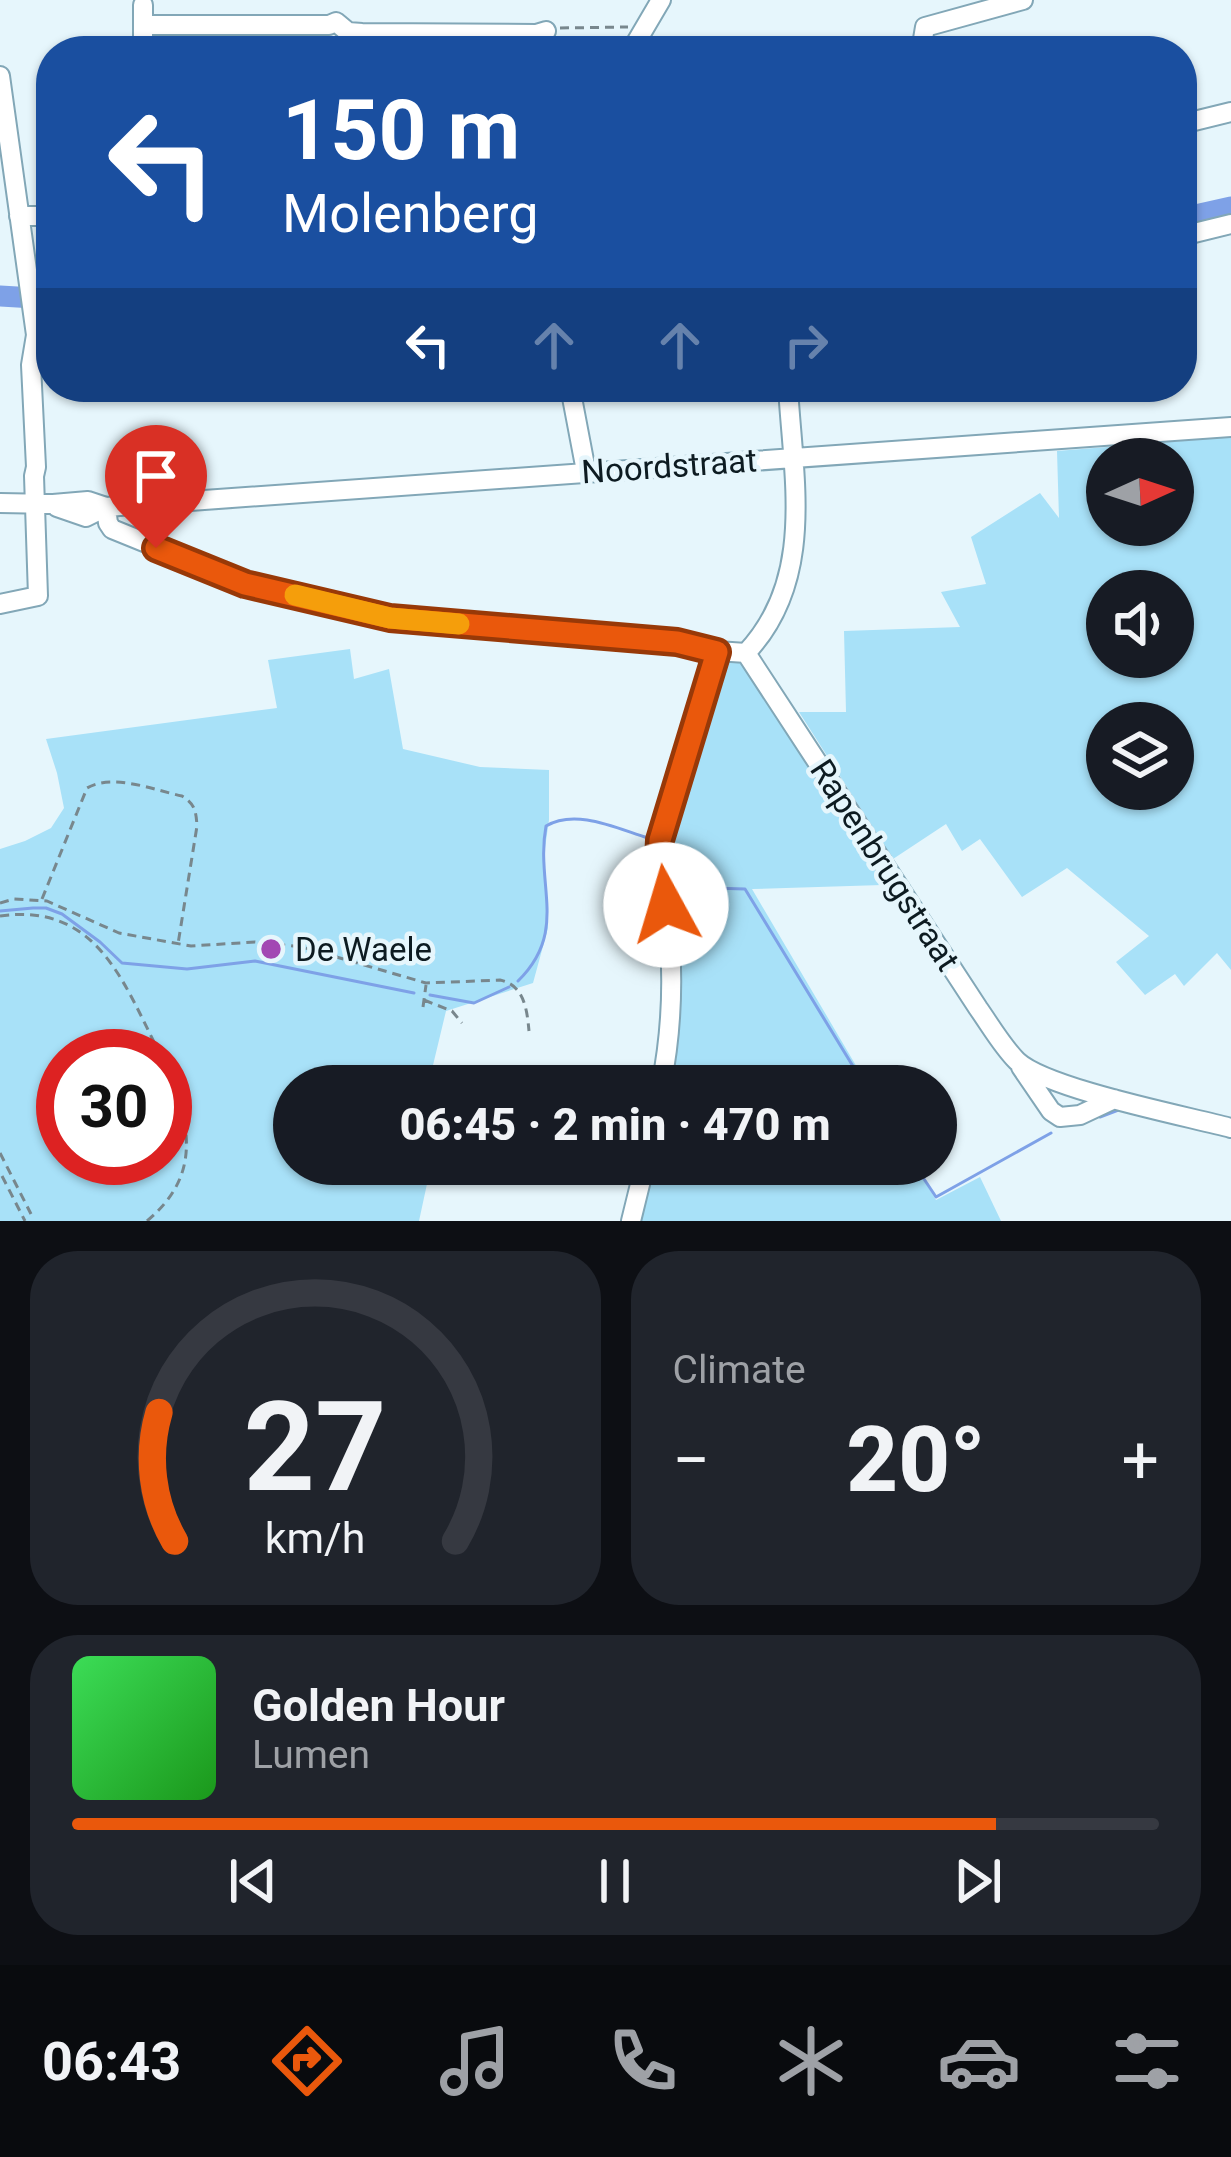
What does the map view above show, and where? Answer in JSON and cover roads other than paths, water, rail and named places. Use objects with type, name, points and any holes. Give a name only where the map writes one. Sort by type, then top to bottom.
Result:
[{"type":"street","points":[[336,22],[339,0]]},
{"type":"street","points":[[640,36],[661,0]]},
{"type":"street","points":[[924,36],[925,27],[1023,0]]},
{"type":"street","points":[[143,4],[143,36]]},
{"type":"street","points":[[144,25],[336,22]]},
{"type":"street","points":[[336,22],[348,32],[362,33],[546,31]]},
{"type":"street","points":[[0,76],[36,318]]},
{"type":"street","points":[[1197,120],[1231,112]]},
{"type":"street","points":[[19,216],[36,217]]},
{"type":"street","points":[[1197,232],[1231,224]]},
{"type":"street","points":[[0,604],[38,596],[45,504],[36,466],[31,365],[36,353]]},
{"type":"street","points":[[573,402],[586,471]]},
{"type":"street","points":[[106,507],[112,529],[245,584],[390,618],[746,652],[776,610],[793,561],[797,478],[789,402]]},
{"type":"street","name":"Noordstraat","points":[[0,503],[45,504],[86,517],[106,507],[1231,427]]},
{"type":"street","points":[[663,1065],[670,949],[660,840],[717,652]]},
{"type":"street","name":"Rapenbrugstraat","points":[[746,652],[1015,1058],[1039,1074],[1114,1099],[1231,1128]]},
{"type":"street","points":[[1015,1058],[1060,1117],[1080,1115],[1114,1099]]},
{"type":"street","points":[[632,1221],[640,1185]]},
{"type":"waterway","points":[[1197,215],[1231,207]]},
{"type":"waterway","points":[[0,296],[36,298]]},
{"type":"waterway","points":[[518,981],[533,962],[546,926],[546,826],[584,820],[648,838]]},
{"type":"waterway","points":[[678,887],[745,889],[852,1065]]},
{"type":"waterway","points":[[0,911],[46,908],[62,914],[122,963],[187,969],[255,961],[414,993]]},
{"type":"waterway","points":[[430,995],[474,1003],[509,987]]},
{"type":"waterway","points":[[1100,1117],[1121,1109]]},
{"type":"waterway","points":[[928,1185],[936,1197],[1051,1133]]},
{"type":"place","name":"De Waele","points":[[271,949]]}]
